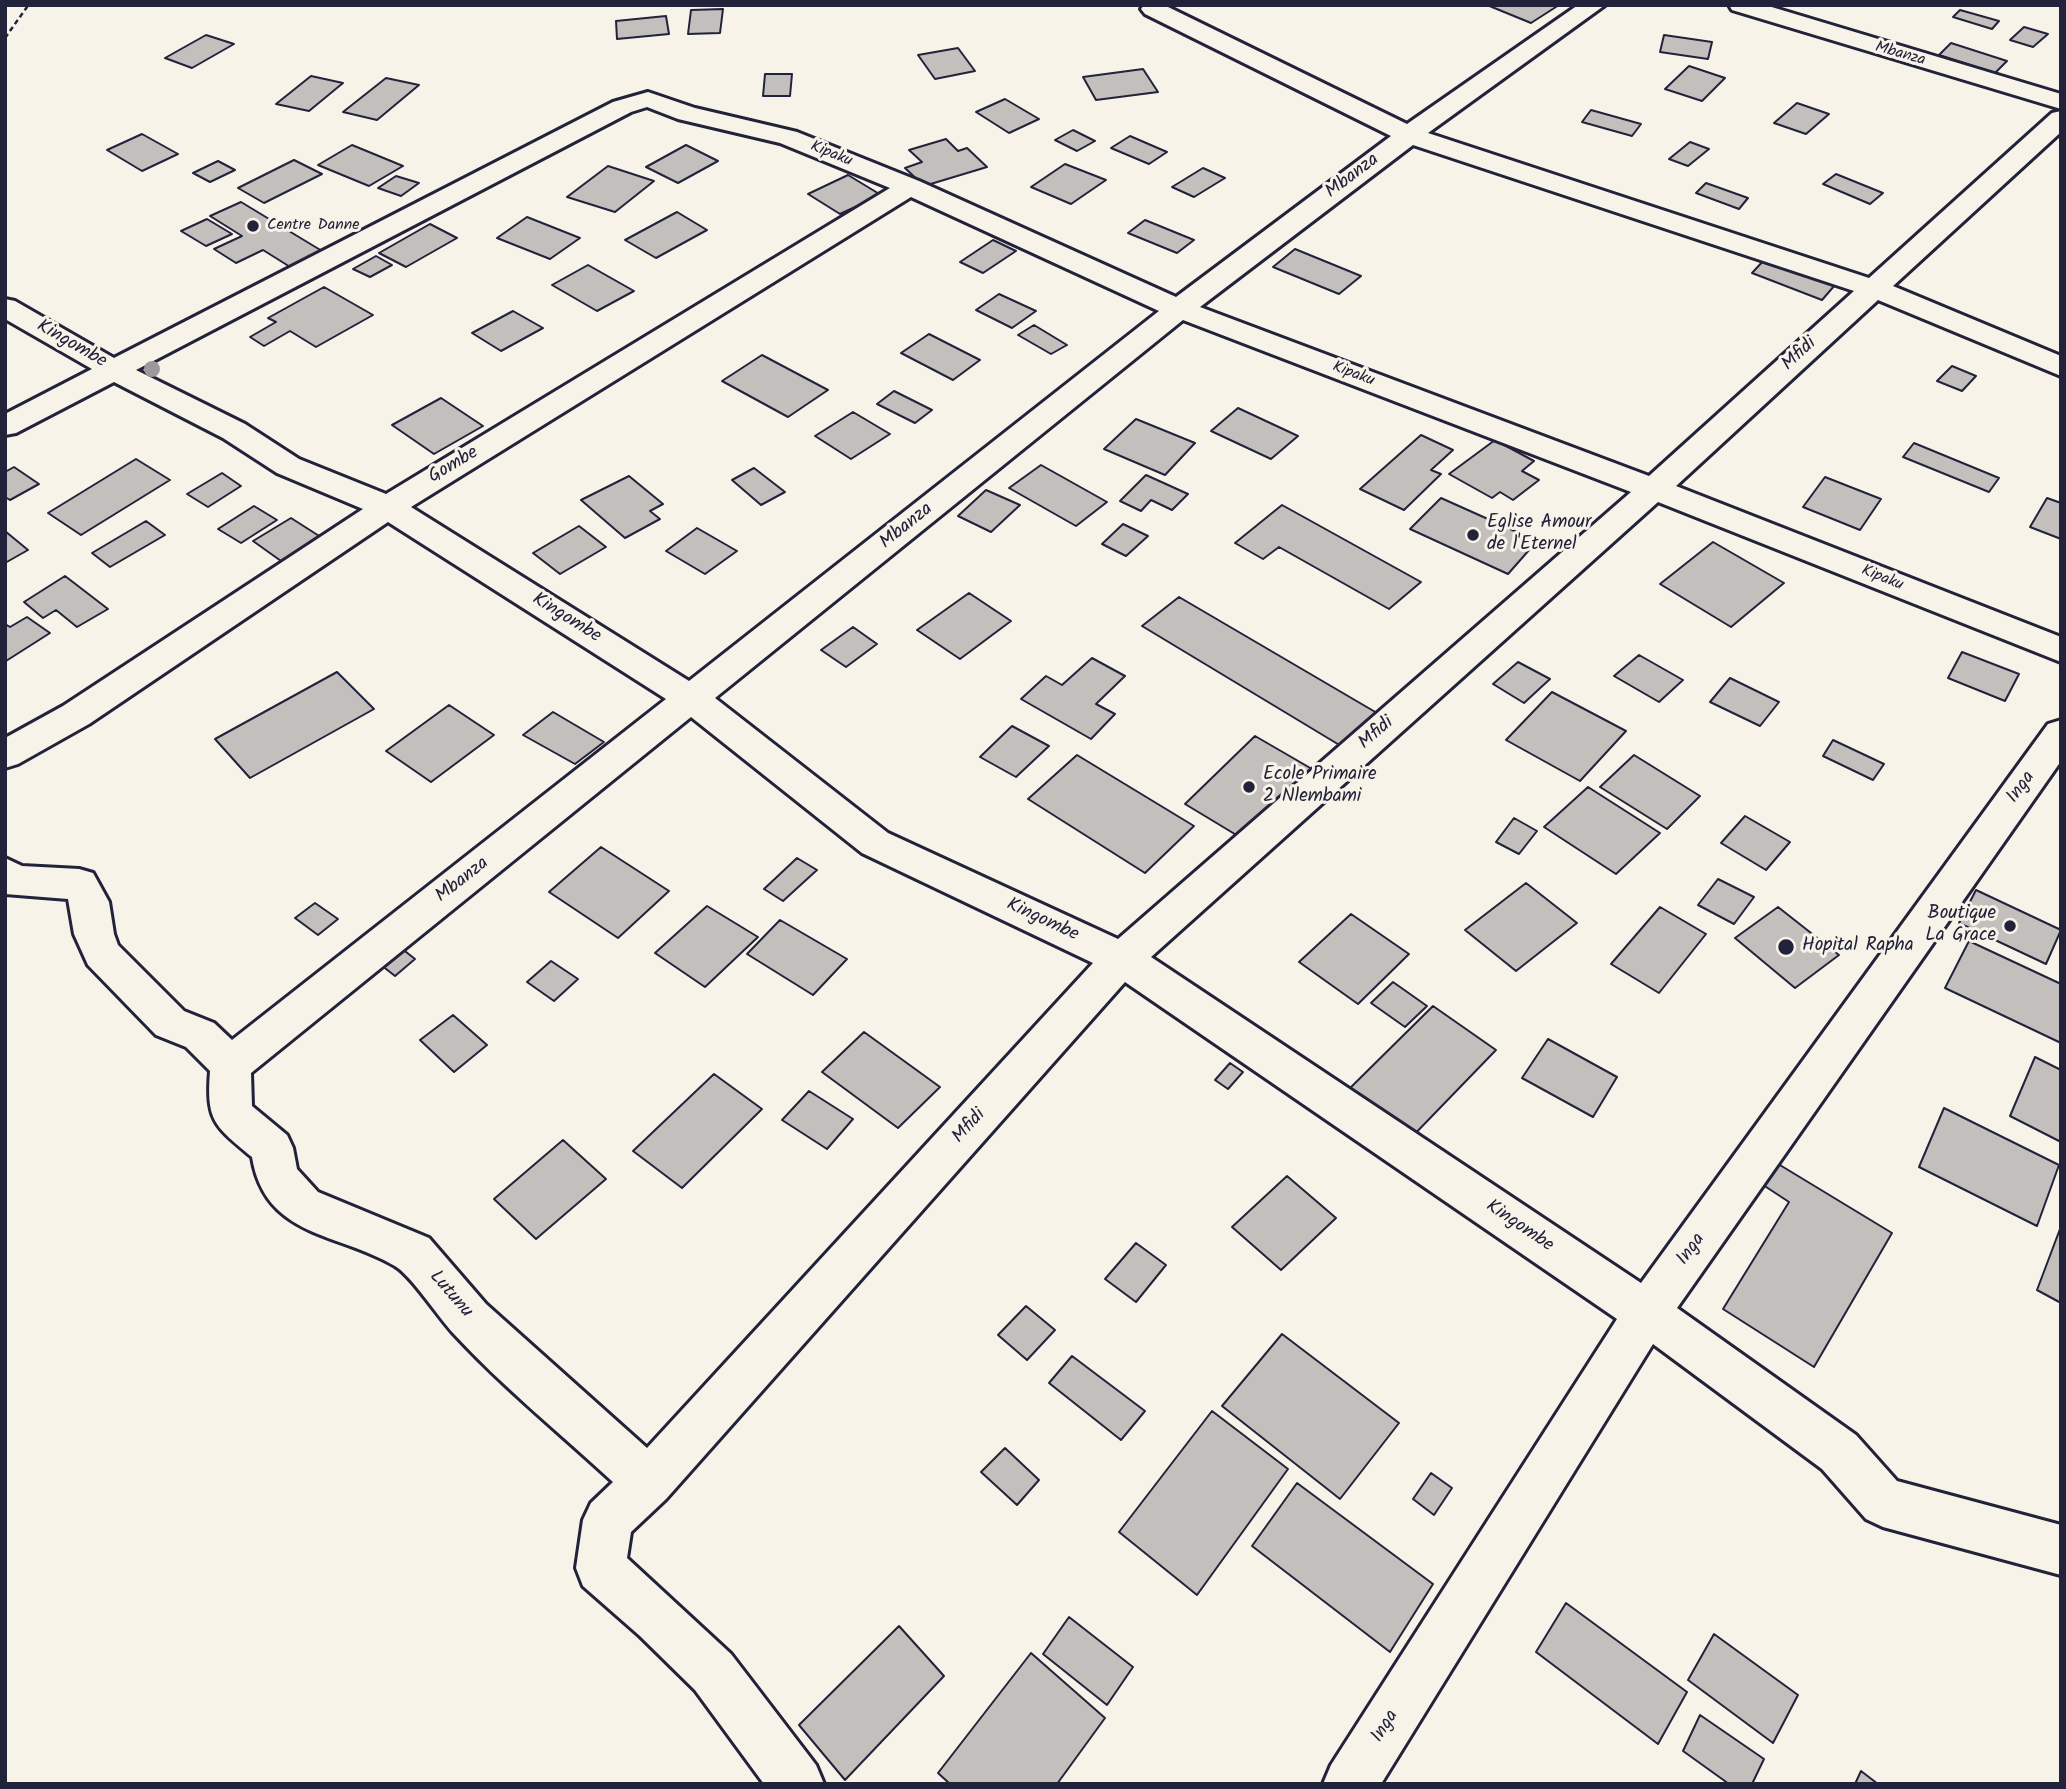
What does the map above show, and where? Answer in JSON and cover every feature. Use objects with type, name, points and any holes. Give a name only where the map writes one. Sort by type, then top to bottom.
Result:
[{"type":"street","name":"Mbanza","points":[[232,1065],[1179,309],[1409,135],[1594,5]]},
{"type":"street","name":"Mbanza","points":[[1740,5],[2061,102]]},
{"type":"street","points":[[1153,9],[1409,135],[1872,288],[2061,367]]},
{"type":"street","name":"Kipaku","points":[[112,369],[622,107],[648,99],[687,114],[788,137],[910,187],[1179,309],[1654,489],[2061,650]]},
{"type":"street","name":"Mfidi","points":[[649,1482],[1122,959],[1654,489],[2061,118]]},
{"type":"street","name":"Gombe","points":[[5,755],[76,715],[388,507],[910,187]]},
{"type":"street","name":"Kingombe","points":[[5,307],[112,369],[234,431],[288,466],[388,507],[692,699],[875,843],[1122,959],[1647,1314],[1839,1452],[1883,1502],[2061,1550]]},
{"type":"street","points":[[5,426],[112,369]]},
{"type":"street","name":"Inga","points":[[1350,1784],[1647,1314],[2061,733]]},
{"type":"street","points":[[5,873],[12,881],[79,884],[90,902],[94,934],[102,954],[170,1023],[200,1035],[232,1065]]},
{"type":"street","name":"Lutunu","points":[[232,1065],[229,1096],[233,1116],[272,1148],[277,1177],[302,1206],[413,1252],[470,1319],[649,1482]]},
{"type":"street","points":[[649,1482],[608,1520],[601,1568],[658,1618],[713,1672],[797,1784]]},
{"type":"path","points":[[5,37],[27,7],[35,5]]},
{"type":"building","points":[[1487,5],[1559,5],[1531,23]]},
{"type":"building","points":[[723,9],[720,33],[688,34],[691,10]]},
{"type":"building","points":[[1960,10],[1999,21],[1992,29],[1953,17]]},
{"type":"building","points":[[666,16],[669,34],[617,39],[616,21]]},
{"type":"building","points":[[2024,27],[2048,34],[2033,47],[2010,40]]},
{"type":"building","points":[[206,35],[234,44],[192,68],[165,58]]},
{"type":"building","points":[[1664,35],[1712,42],[1708,59],[1660,52]]},
{"type":"building","points":[[1951,43],[2007,61],[1995,73],[1939,55]]},
{"type":"building","points":[[958,48],[975,71],[935,79],[918,55]]},
{"type":"building","points":[[1689,66],[1725,78],[1702,101],[1665,89]]},
{"type":"building","points":[[1143,69],[1158,92],[1096,100],[1083,77]]},
{"type":"building","points":[[765,74],[792,74],[790,96],[763,96]]},
{"type":"building","points":[[311,76],[343,83],[309,111],[276,104]]},
{"type":"building","points":[[386,78],[419,85],[377,120],[343,112]]},
{"type":"building","points":[[1005,99],[1039,119],[1009,133],[976,112]]},
{"type":"building","points":[[1797,103],[1829,114],[1806,134],[1774,123]]},
{"type":"building","points":[[1591,110],[1641,124],[1632,136],[1582,122]]},
{"type":"building","points":[[1073,130],[1095,141],[1077,151],[1055,140]]},
{"type":"building","points":[[142,134],[178,154],[142,171],[107,150]]},
{"type":"building","points":[[1130,136],[1167,152],[1149,164],[1111,148]]},
{"type":"building","points":[[946,139],[958,151],[967,148],[987,167],[924,186],[905,168],[922,162],[909,150]]},
{"type":"building","points":[[1690,142],[1709,149],[1688,166],[1669,159]]},
{"type":"building","points":[[352,145],[403,166],[369,186],[318,165]]},
{"type":"building","points":[[686,145],[718,161],[678,183],[646,167]]},
{"type":"building","points":[[294,160],[322,174],[264,203],[238,188]]},
{"type":"building","points":[[218,161],[235,170],[210,182],[193,173]]},
{"type":"building","points":[[1065,164],[1106,180],[1071,204],[1031,187]]},
{"type":"building","points":[[608,166],[654,181],[615,212],[567,197]]},
{"type":"building","points":[[1203,168],[1225,178],[1194,197],[1172,187]]},
{"type":"building","points":[[1836,174],[1883,193],[1870,204],[1823,184]]},
{"type":"building","points":[[848,175],[881,195],[840,214],[808,194]]},
{"type":"building","points":[[396,176],[419,183],[401,196],[378,188]]},
{"type":"building","points":[[1706,183],[1748,198],[1739,209],[1696,193]]},
{"type":"building","name":"Centre Danne","points":[[241,202],[327,254],[295,270],[263,250],[236,263],[214,249],[242,236],[210,216]]},
{"type":"building","points":[[677,212],[707,230],[656,258],[625,240]]},
{"type":"building","points":[[527,217],[580,238],[550,259],[497,238]]},
{"type":"building","points":[[207,219],[232,234],[206,246],[181,231]]},
{"type":"building","points":[[1145,220],[1194,240],[1177,253],[1128,233]]},
{"type":"building","points":[[430,224],[457,238],[406,267],[379,253]]},
{"type":"building","points":[[993,240],[1016,251],[983,273],[960,262]]},
{"type":"building","points":[[1295,249],[1361,276],[1339,294],[1273,267]]},
{"type":"building","points":[[376,256],[392,265],[370,277],[353,269]]},
{"type":"building","points":[[1765,259],[1835,285],[1822,300],[1752,273]]},
{"type":"building","points":[[588,265],[634,291],[597,311],[552,285]]},
{"type":"building","points":[[324,287],[373,315],[316,347],[290,331],[264,346],[250,337],[276,322],[268,318]]},
{"type":"building","points":[[999,294],[1036,311],[1012,328],[976,310]]},
{"type":"building","points":[[513,311],[543,328],[501,351],[472,333]]},
{"type":"building","points":[[1034,325],[1067,345],[1051,354],[1018,335]]},
{"type":"building","points":[[929,334],[980,360],[953,380],[901,353]]},
{"type":"building","points":[[762,355],[828,390],[788,417],[722,381]]},
{"type":"building","points":[[1952,366],[1976,376],[1962,391],[1937,381]]},
{"type":"building","points":[[894,391],[932,410],[915,423],[877,404]]},
{"type":"building","points":[[441,398],[483,426],[434,454],[392,425]]},
{"type":"building","points":[[1238,408],[1298,436],[1271,459],[1211,431]]},
{"type":"building","points":[[853,412],[890,434],[851,459],[815,436]]},
{"type":"building","points":[[1136,419],[1195,443],[1165,475],[1104,449]]},
{"type":"building","points":[[1421,435],[1453,450],[1431,470],[1441,474],[1404,510],[1360,489]]},
{"type":"building","points":[[1495,440],[1534,461],[1522,471],[1539,480],[1513,500],[1500,492],[1492,498],[1449,474]]},
{"type":"building","points":[[1914,443],[1999,478],[1989,492],[1903,457]]},
{"type":"building","points":[[136,459],[170,480],[81,535],[48,513]]},
{"type":"building","points":[[1041,465],[1107,502],[1076,526],[1009,488]]},
{"type":"building","points":[[14,467],[39,484],[10,500],[5,497],[5,472]]},
{"type":"building","points":[[754,468],[785,492],[761,505],[732,480]]},
{"type":"building","points":[[222,473],[241,486],[208,507],[187,494]]},
{"type":"building","points":[[1146,475],[1188,494],[1172,510],[1151,500],[1141,511],[1120,501]]},
{"type":"building","points":[[629,476],[663,504],[650,511],[660,519],[625,538],[581,500]]},
{"type":"building","points":[[1825,477],[1881,499],[1860,530],[1803,507]]},
{"type":"building","points":[[986,490],[1020,505],[991,532],[958,516]]},
{"type":"building","name":"Eglise Amour de l'Eternel","points":[[1441,498],[1537,541],[1508,574],[1410,529]]},
{"type":"building","points":[[2047,498],[2061,503],[2061,539],[2030,527]]},
{"type":"building","points":[[1282,505],[1421,582],[1389,609],[1279,547],[1263,559],[1235,543]]},
{"type":"building","points":[[254,506],[277,520],[241,543],[218,529]]},
{"type":"building","points":[[291,518],[327,541],[288,566],[253,541]]},
{"type":"building","points":[[146,521],[165,535],[110,567],[92,553]]},
{"type":"building","points":[[1123,524],[1148,536],[1126,556],[1102,544]]},
{"type":"building","points":[[579,526],[606,547],[560,574],[533,553]]},
{"type":"building","points":[[697,528],[737,551],[705,574],[666,551]]},
{"type":"building","points":[[5,531],[28,550],[5,563]]},
{"type":"building","points":[[1713,542],[1784,583],[1731,627],[1660,584]]},
{"type":"building","points":[[65,576],[108,609],[77,627],[56,610],[43,618],[24,602]]},
{"type":"building","points":[[969,593],[1011,621],[960,659],[917,630]]},
{"type":"building","points":[[1179,597],[1377,713],[1341,746],[1142,626]]},
{"type":"building","points":[[27,617],[50,633],[6,661],[5,624],[10,627]]},
{"type":"building","points":[[853,627],[877,644],[846,667],[821,650]]},
{"type":"building","points":[[1962,652],[2019,674],[2005,701],[1948,678]]},
{"type":"building","points":[[1639,655],[1683,680],[1659,702],[1614,676]]},
{"type":"building","points":[[1092,658],[1125,676],[1096,704],[1115,714],[1091,739],[1021,699],[1046,676],[1062,685]]},
{"type":"building","points":[[1518,662],[1550,679],[1524,703],[1493,684]]},
{"type":"building","points":[[337,672],[374,709],[250,778],[215,739]]},
{"type":"building","points":[[1730,678],[1779,702],[1760,726],[1710,702]]},
{"type":"building","points":[[1552,692],[1626,731],[1580,781],[1506,740]]},
{"type":"building","points":[[449,705],[494,735],[431,782],[386,751]]},
{"type":"building","points":[[553,712],[604,742],[575,764],[523,735]]},
{"type":"building","points":[[1012,726],[1049,746],[1016,777],[980,757]]},
{"type":"building","name":"Ecole Primaire 2 Nlembami","points":[[1255,736],[1312,769],[1243,839],[1185,804]]},
{"type":"building","points":[[1833,740],[1884,764],[1873,780],[1823,756]]},
{"type":"building","points":[[1077,755],[1194,826],[1145,873],[1028,799]]},
{"type":"building","points":[[1634,755],[1700,796],[1667,829],[1600,787]]},
{"type":"building","points":[[1588,787],[1660,833],[1616,874],[1544,827]]},
{"type":"building","points":[[1745,816],[1790,842],[1766,870],[1721,843]]},
{"type":"building","points":[[1514,818],[1537,831],[1519,854],[1496,842]]},
{"type":"building","points":[[601,847],[669,891],[618,938],[549,892]]},
{"type":"building","points":[[797,858],[817,870],[783,901],[764,889]]},
{"type":"building","points":[[1718,879],[1754,897],[1734,924],[1698,905]]},
{"type":"building","points":[[1526,883],[1577,923],[1516,971],[1465,930]]},
{"type":"building","name":"Boutique La Grace","points":[[1976,890],[2061,930],[2046,964],[1959,923]]},
{"type":"building","points":[[315,903],[338,919],[318,935],[295,918]]},
{"type":"building","points":[[707,906],[758,937],[705,987],[655,953]]},
{"type":"building","points":[[1660,907],[1706,934],[1659,993],[1611,964]]},
{"type":"building","name":"Hopital Rapha","points":[[1778,907],[1839,955],[1795,988],[1735,938]]},
{"type":"building","points":[[1351,914],[1409,954],[1358,1004],[1299,962]]},
{"type":"building","points":[[780,920],[847,959],[813,995],[747,954]]},
{"type":"building","points":[[1969,941],[2061,984],[2061,1043],[1945,988]]},
{"type":"building","points":[[401,948],[415,959],[395,976],[381,965]]},
{"type":"building","points":[[551,961],[578,979],[554,1001],[527,982]]},
{"type":"building","points":[[1393,982],[1427,1006],[1405,1027],[1371,1003]]},
{"type":"building","points":[[1433,1006],[1496,1050],[1406,1143],[1343,1095]]},
{"type":"building","points":[[453,1015],[487,1045],[454,1072],[420,1040]]},
{"type":"building","points":[[864,1032],[940,1087],[898,1128],[822,1072]]},
{"type":"building","points":[[1548,1039],[1617,1077],[1593,1117],[1522,1078]]},
{"type":"building","points":[[2035,1057],[2061,1070],[2061,1142],[2010,1116]]},
{"type":"building","points":[[1230,1063],[1243,1072],[1228,1089],[1215,1080]]},
{"type":"building","points":[[714,1074],[762,1109],[682,1188],[633,1151]]},
{"type":"building","points":[[809,1091],[853,1119],[827,1149],[782,1120]]},
{"type":"building","points":[[1944,1108],[2059,1165],[2037,1226],[1919,1167]]},
{"type":"building","points":[[563,1140],[606,1179],[536,1239],[494,1199]]},
{"type":"building","points":[[1770,1159],[1892,1233],[1814,1367],[1723,1309],[1789,1202],[1757,1181]]},
{"type":"building","points":[[1287,1176],[1336,1218],[1281,1270],[1232,1227]]},
{"type":"building","points":[[2061,1230],[2061,1303],[2037,1290]]},
{"type":"building","points":[[1136,1243],[1166,1265],[1136,1302],[1105,1279]]},
{"type":"building","points":[[1026,1306],[1055,1330],[1027,1360],[998,1335]]},
{"type":"building","points":[[1282,1334],[1399,1423],[1340,1499],[1222,1406]]},
{"type":"building","points":[[1072,1356],[1145,1411],[1121,1440],[1049,1383]]},
{"type":"building","points":[[1212,1411],[1288,1469],[1197,1595],[1119,1532]]},
{"type":"building","points":[[1005,1448],[1039,1480],[1017,1505],[981,1472]]},
{"type":"building","points":[[1431,1473],[1452,1488],[1434,1515],[1413,1499]]},
{"type":"building","points":[[1297,1483],[1433,1584],[1390,1652],[1252,1546]]},
{"type":"building","points":[[1566,1603],[1687,1692],[1658,1744],[1536,1652]]},
{"type":"building","points":[[1069,1617],[1133,1667],[1107,1705],[1043,1654]]},
{"type":"building","points":[[899,1626],[944,1676],[845,1780],[799,1725]]},
{"type":"building","points":[[1714,1634],[1798,1695],[1773,1743],[1688,1680]]},
{"type":"building","points":[[1031,1653],[1105,1718],[1057,1784],[950,1784],[938,1773]]},
{"type":"building","points":[[1700,1715],[1764,1759],[1752,1784],[1729,1784],[1683,1751]]},
{"type":"building","points":[[1861,1771],[1878,1784],[1855,1784]]},
{"type":"place","name":"Centre Danne","points":[[253,226]]},
{"type":"place","name":"Eglise Amour de l'Eternel","points":[[1473,535]]},
{"type":"place","name":"Ecole Primaire 2 Nlembami","points":[[1249,787]]},
{"type":"place","name":"Boutique La Grace","points":[[2010,926]]},
{"type":"place","name":"Hopital Rapha","points":[[1786,947]]}]
